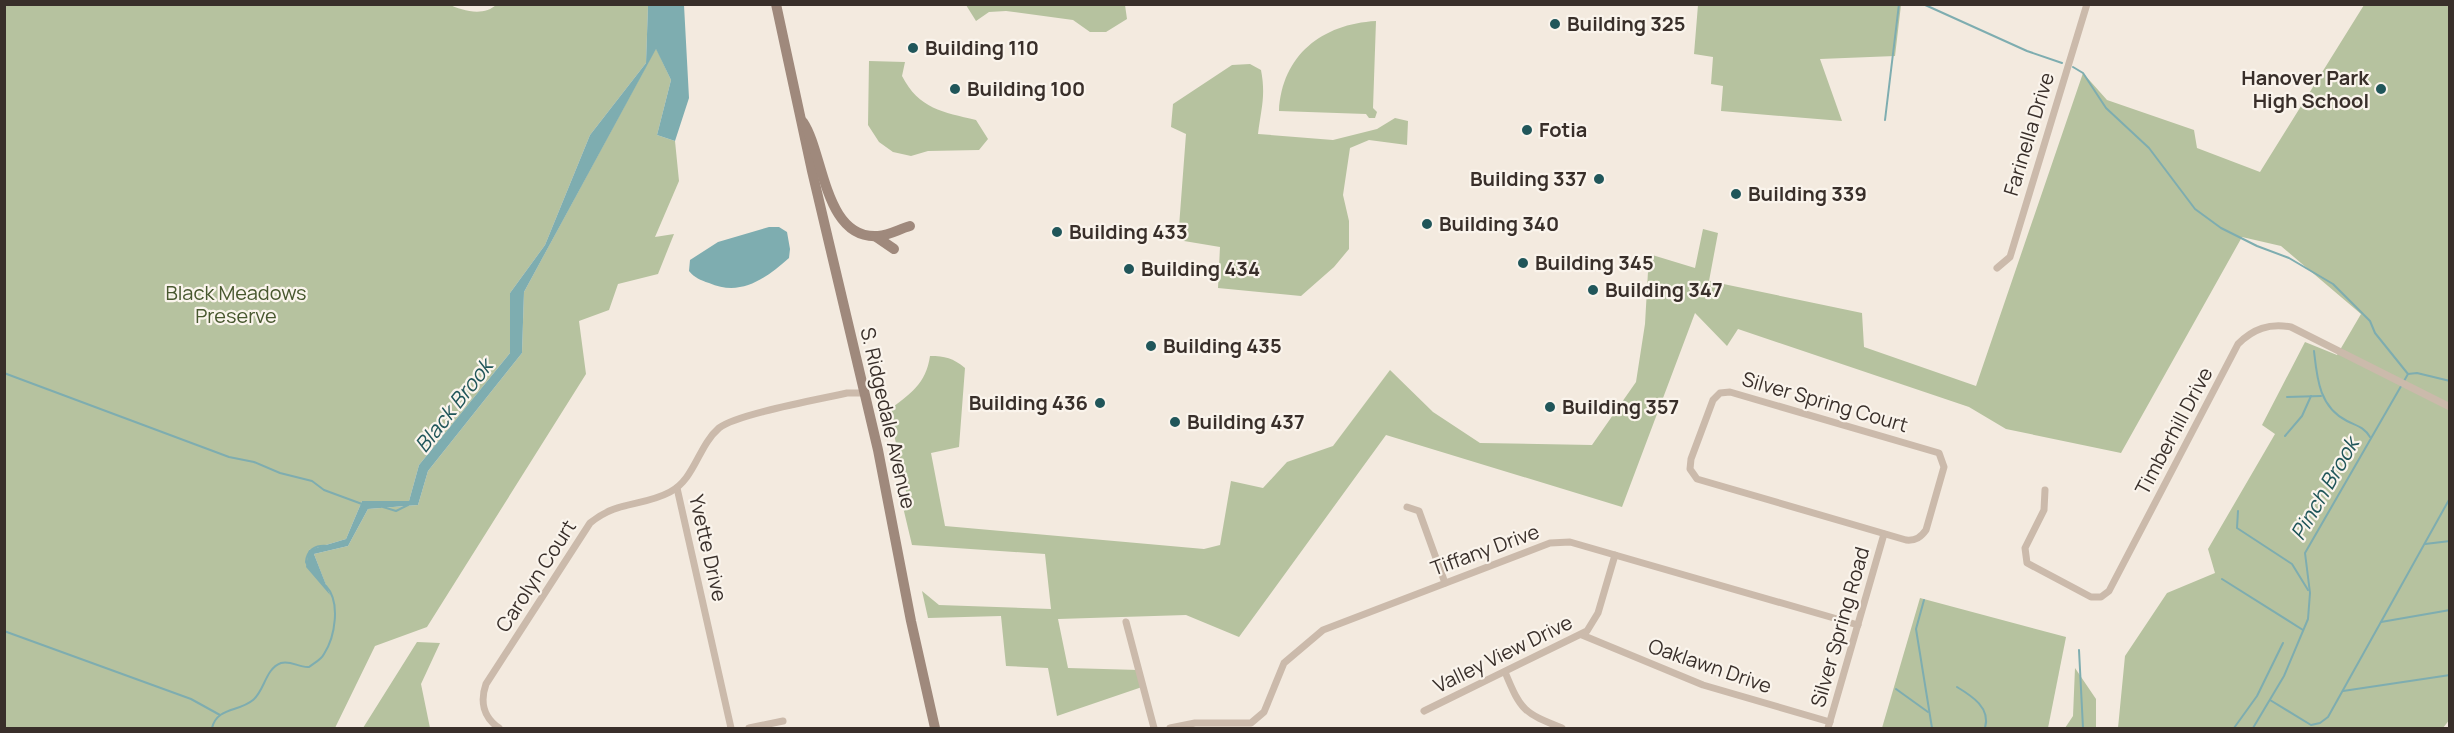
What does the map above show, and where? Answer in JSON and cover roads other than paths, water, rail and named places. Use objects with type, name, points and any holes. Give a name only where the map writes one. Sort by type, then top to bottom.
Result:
[{"type":"main road","name":"S. Ridgedale Avenue","points":[[776,4],[885,481],[911,621],[935,729]]},
{"type":"main road","points":[[800,117],[812,135],[826,188],[833,204],[848,224],[866,235],[876,236],[910,226]]},
{"type":"main road","points":[[876,236],[894,249]]},
{"type":"street","name":"Farinella Drive","points":[[1997,268],[2010,257],[2087,4]]},
{"type":"street","name":"Timberhill Drive","points":[[2045,490],[2044,510],[2025,548],[2027,563],[2091,597],[2101,597],[2109,591],[2238,345],[2253,331],[2271,326],[2291,327],[2450,407]]},
{"type":"street","name":"Silver Spring Court","points":[[1730,392],[1939,453],[1944,467],[1923,535],[1912,540],[1884,534],[1697,479],[1690,469],[1691,459],[1716,396],[1730,392]]},
{"type":"street","name":"Yvette Drive","points":[[731,729],[677,488],[687,478],[714,433],[727,423],[847,393],[864,393]]},
{"type":"street","name":"Carolyn Court","points":[[499,729],[488,719],[483,706],[482,698],[486,684],[582,532],[609,510],[662,496],[677,488]]},
{"type":"street","points":[[1407,507],[1419,512],[1445,583]]},
{"type":"street","name":"Silver Spring Road","points":[[1829,725],[1884,534]]},
{"type":"street","name":"Tiffany Drive","points":[[1170,729],[1195,723],[1246,724],[1256,720],[1264,712],[1284,663],[1315,635],[1332,626],[1559,542],[1570,542],[1858,625]]},
{"type":"street","name":"Valley View Drive","points":[[1424,711],[1582,635],[1593,624],[1598,614],[1615,555]]},
{"type":"street","points":[[1126,622],[1154,729]]},
{"type":"street","name":"Oaklawn Drive","points":[[1582,635],[1703,685],[1829,725]]},
{"type":"street","points":[[1505,672],[1522,708],[1532,716],[1562,729]]},
{"type":"street","points":[[749,729],[783,721]]},
{"type":"water","points":[[648,5],[684,5],[689,98],[675,141],[657,135],[671,80],[656,49],[524,292],[522,353],[428,471],[418,505],[368,509],[348,546],[314,554],[330,595],[306,567],[309,550],[346,539],[362,501],[409,501],[419,465],[510,353],[510,293],[545,245],[590,135],[646,63]]},
{"type":"water","points":[[769,227],[779,227],[787,232],[789,258],[762,279],[742,287],[721,287],[700,280],[689,271],[690,260],[718,242]]},
{"type":"waterway","points":[[1885,120],[1899,4]]},
{"type":"waterway","points":[[1923,4],[2027,51],[2062,63]]},
{"type":"waterway","points":[[2073,67],[2083,73],[2106,108],[2149,148],[2195,209],[2221,228],[2257,246],[2289,258],[2333,284],[2370,321],[2375,333],[2408,374]]},
{"type":"waterway","points":[[2314,351],[2318,381],[2330,408],[2347,421],[2363,429],[2370,437]]},
{"type":"waterway","points":[[4,373],[229,457],[254,462],[280,473],[312,481],[324,490],[362,504]]},
{"type":"waterway","name":"Pinch Brook","points":[[2253,728],[2284,676],[2308,619],[2310,593],[2305,553],[2408,374],[2417,373],[2450,381]]},
{"type":"waterway","points":[[2285,436],[2302,416],[2311,396]]},
{"type":"waterway","points":[[2287,397],[2321,396]]},
{"type":"waterway","points":[[2270,700],[2311,725],[2320,723],[2328,717],[2450,498]]},
{"type":"waterway","name":"Black Brook","points":[[383,507],[396,511],[408,505]]},
{"type":"waterway","points":[[2238,511],[2237,528],[2292,564],[2308,590]]},
{"type":"waterway","points":[[2425,544],[2450,541]]},
{"type":"waterway","name":"Black Brook","points":[[308,566],[306,562],[310,551],[315,547],[327,546]]},
{"type":"waterway","points":[[2222,579],[2303,630]]},
{"type":"waterway","name":"Black Brook","points":[[212,728],[223,713],[253,700],[276,666],[285,662],[309,667],[323,656],[328,647],[335,620],[334,601],[326,586]]},
{"type":"waterway","points":[[1924,600],[1916,629],[1932,728]]},
{"type":"waterway","points":[[2381,622],[2450,610]]},
{"type":"waterway","points":[[4,631],[191,699],[220,715]]},
{"type":"waterway","points":[[2234,728],[2257,696],[2283,643]]},
{"type":"waterway","points":[[2079,650],[2083,728]]},
{"type":"waterway","points":[[2343,691],[2450,675]]},
{"type":"waterway","points":[[1957,687],[1979,703],[1985,714],[1985,728]]},
{"type":"waterway","points":[[1896,689],[1928,712]]},
{"type":"place","name":"Building 325","points":[[1555,24]]},
{"type":"place","name":"Building 110","points":[[913,48]]},
{"type":"place","name":"Building 100","points":[[955,89]]},
{"type":"place","name":"Hanover Park High School","points":[[2381,89]]},
{"type":"place","name":"Fotia","points":[[1527,130]]},
{"type":"place","name":"Building 337","points":[[1599,179]]},
{"type":"place","name":"Building 339","points":[[1736,194]]},
{"type":"place","name":"Building 340","points":[[1427,224]]},
{"type":"place","name":"Building 433","points":[[1057,232]]},
{"type":"place","name":"Building 345","points":[[1523,263]]},
{"type":"place","name":"Building 434","points":[[1129,269]]},
{"type":"place","name":"Building 347","points":[[1593,290]]},
{"type":"place","name":"Building 435","points":[[1151,346]]},
{"type":"place","name":"Building 436","points":[[1100,403]]},
{"type":"place","name":"Building 357","points":[[1550,407]]},
{"type":"place","name":"Building 437","points":[[1175,422]]},
{"type":"park label","name":"Black Meadows Preserve","points":[[236,304]]}]
